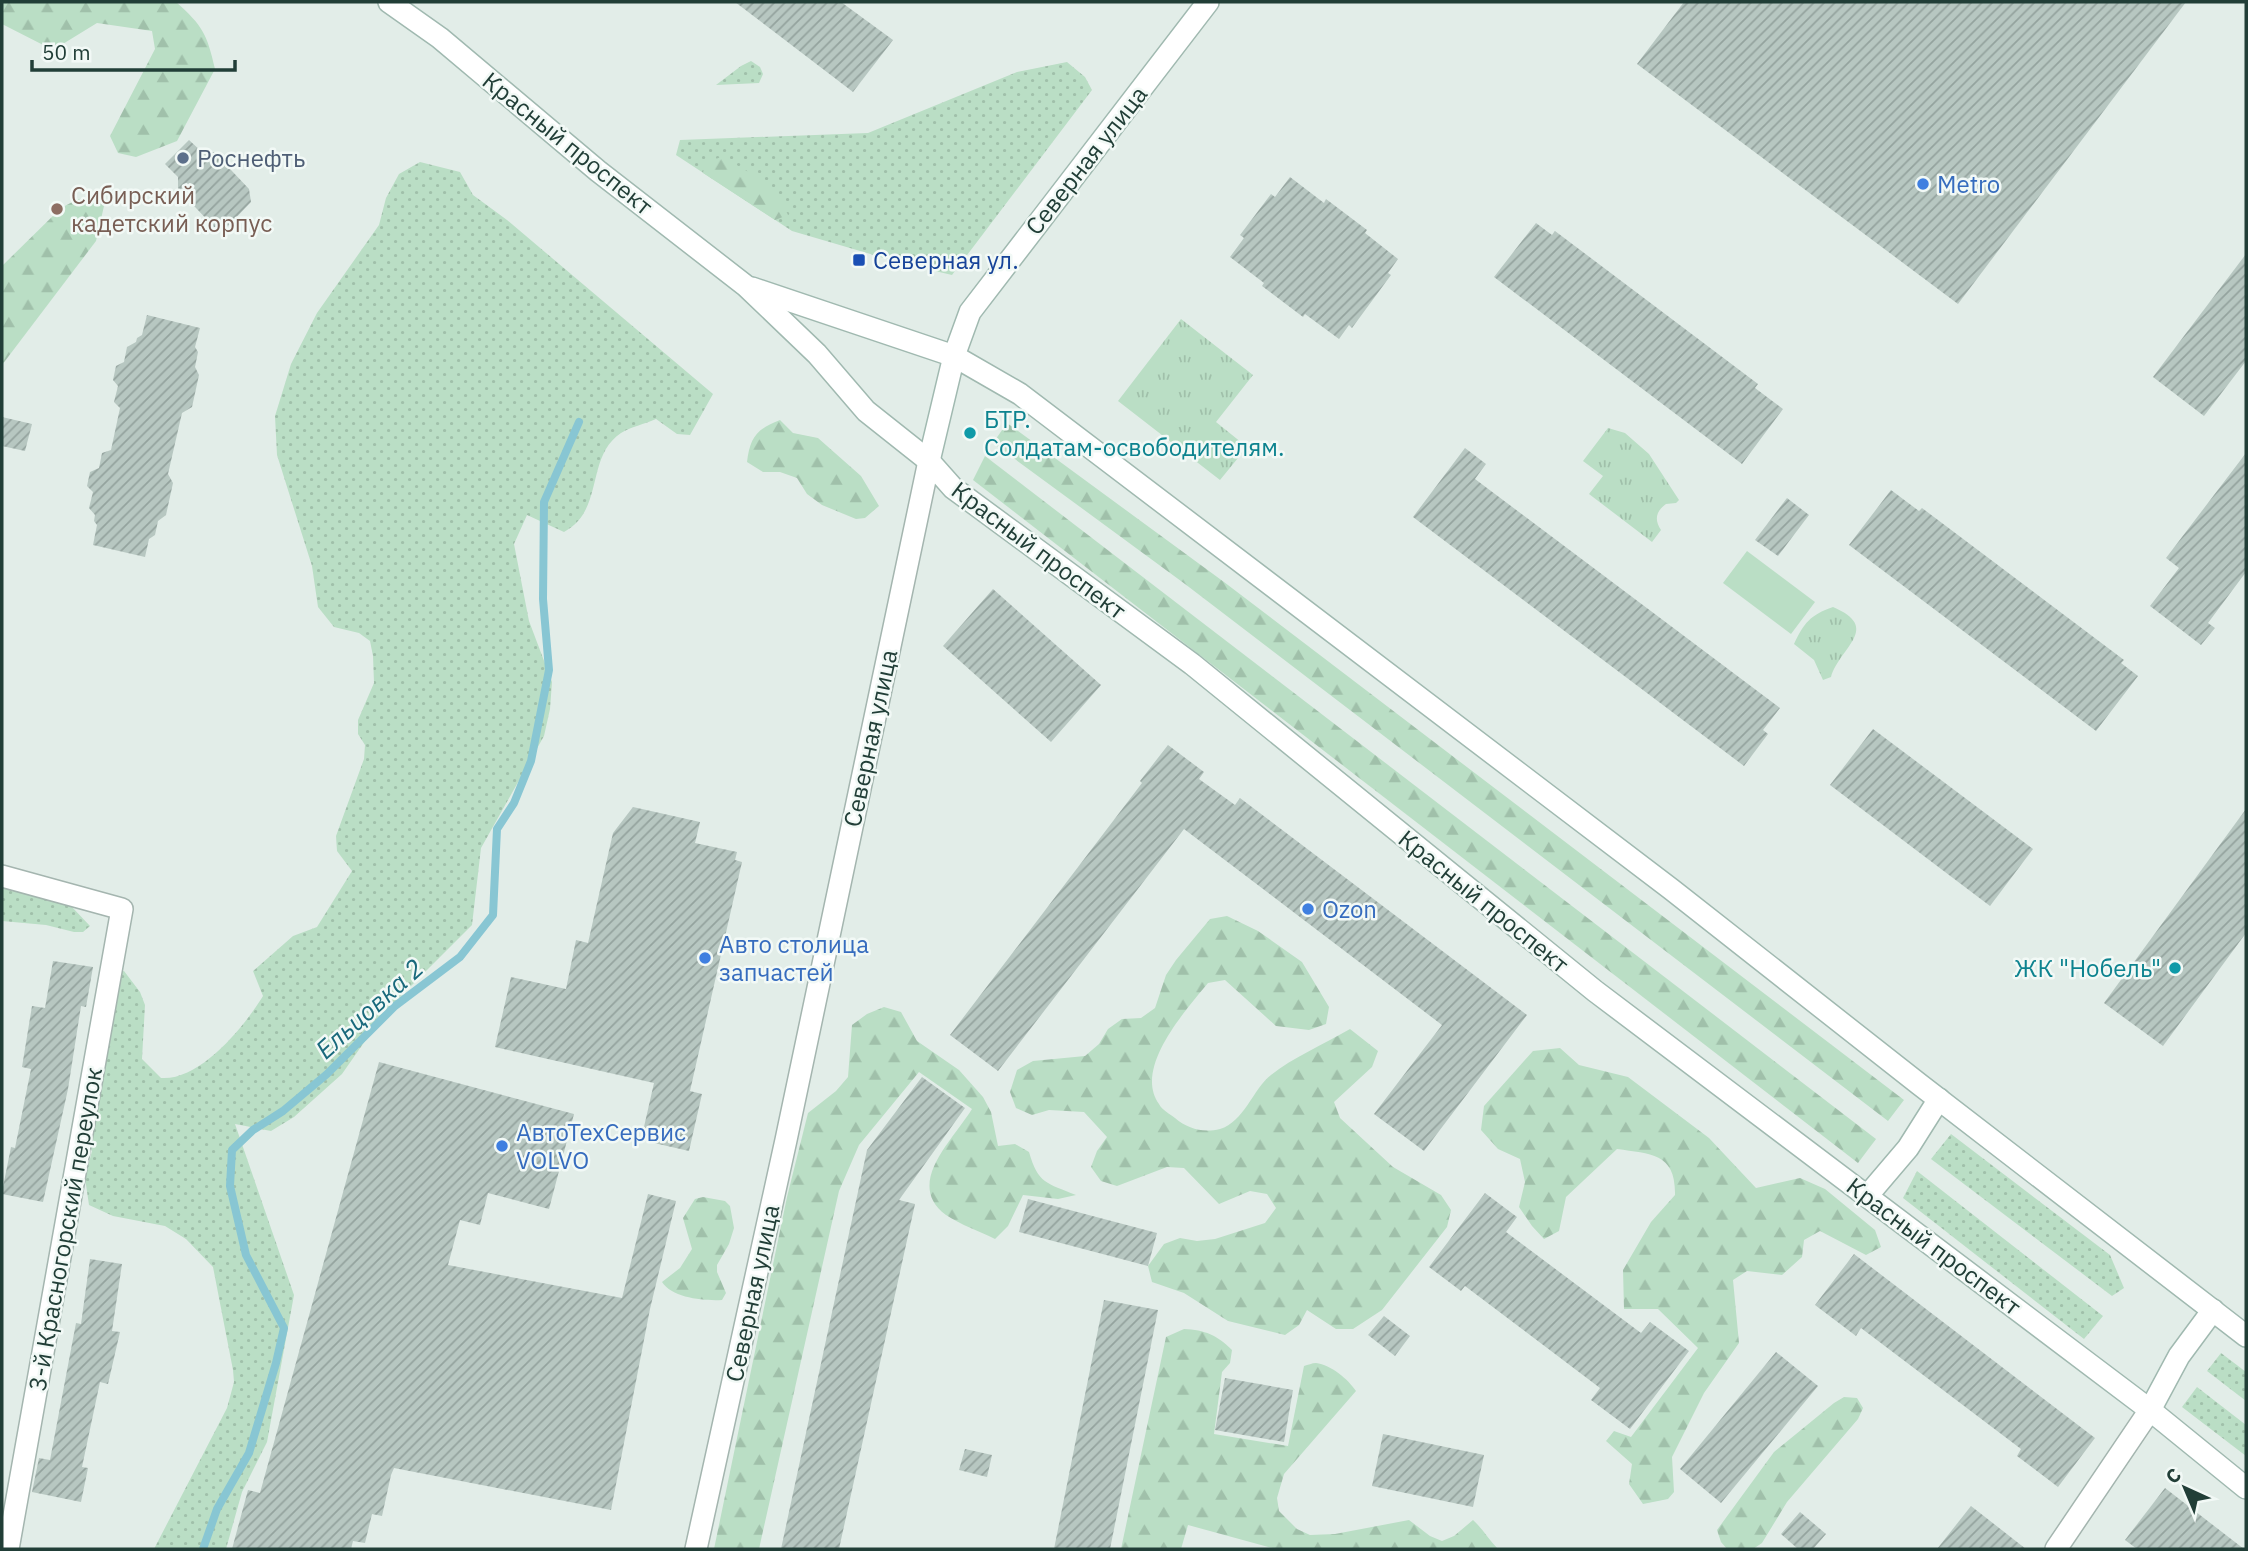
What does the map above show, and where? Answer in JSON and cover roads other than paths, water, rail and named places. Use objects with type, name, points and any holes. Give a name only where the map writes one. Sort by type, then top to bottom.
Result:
[{"type":"main road","name":"Красный проспект","points":[[389,2],[410,8],[440,37],[598,171],[746,286],[817,355],[866,411],[929,461],[953,488],[1192,664],[1595,991],[2150,1410],[2246,1488]]},
{"type":"main road","name":"Северная улица","points":[[696,1549],[786,1140],[929,461],[954,356],[970,312],[1208,2]]},
{"type":"main road","name":"Красный проспект","points":[[746,286],[954,356],[1029,400],[1660,880],[2246,1336]]},
{"type":"main road","name":"3-й Красногорский переулок","points":[[2,876],[122,909],[8,1549]]},
{"type":"main road","points":[[1868,1195],[1908,1148],[1939,1099]]},
{"type":"main road","points":[[2056,1549],[2150,1410],[2179,1356],[2213,1310]]},
{"type":"waterway","name":"Ельцовка 2","points":[[203,1549],[217,1509],[249,1453],[284,1328],[246,1255],[230,1186],[232,1150],[253,1130],[283,1111],[327,1074],[395,1006],[460,957],[493,915],[497,829],[514,803],[531,761],[549,670],[543,599],[544,502],[579,422]]},
{"type":"place","name":"Роснефть","points":[[183,158]]},
{"type":"place","name":"Metro","points":[[1923,184]]},
{"type":"place","name":"Сибирский кадетский корпус","points":[[57,209]]},
{"type":"place","name":"Северная ул.","points":[[859,260]]},
{"type":"place","name":"БТР. Солдатам-освободителям.","points":[[970,433]]},
{"type":"place","name":"Ozon","points":[[1308,909]]},
{"type":"place","name":"Авто столица запчастей","points":[[705,958]]},
{"type":"place","name":"ЖК \"Нобель\"","points":[[2175,968]]},
{"type":"place","name":"АвтоТехСервис VOLVO","points":[[502,1146]]}]
